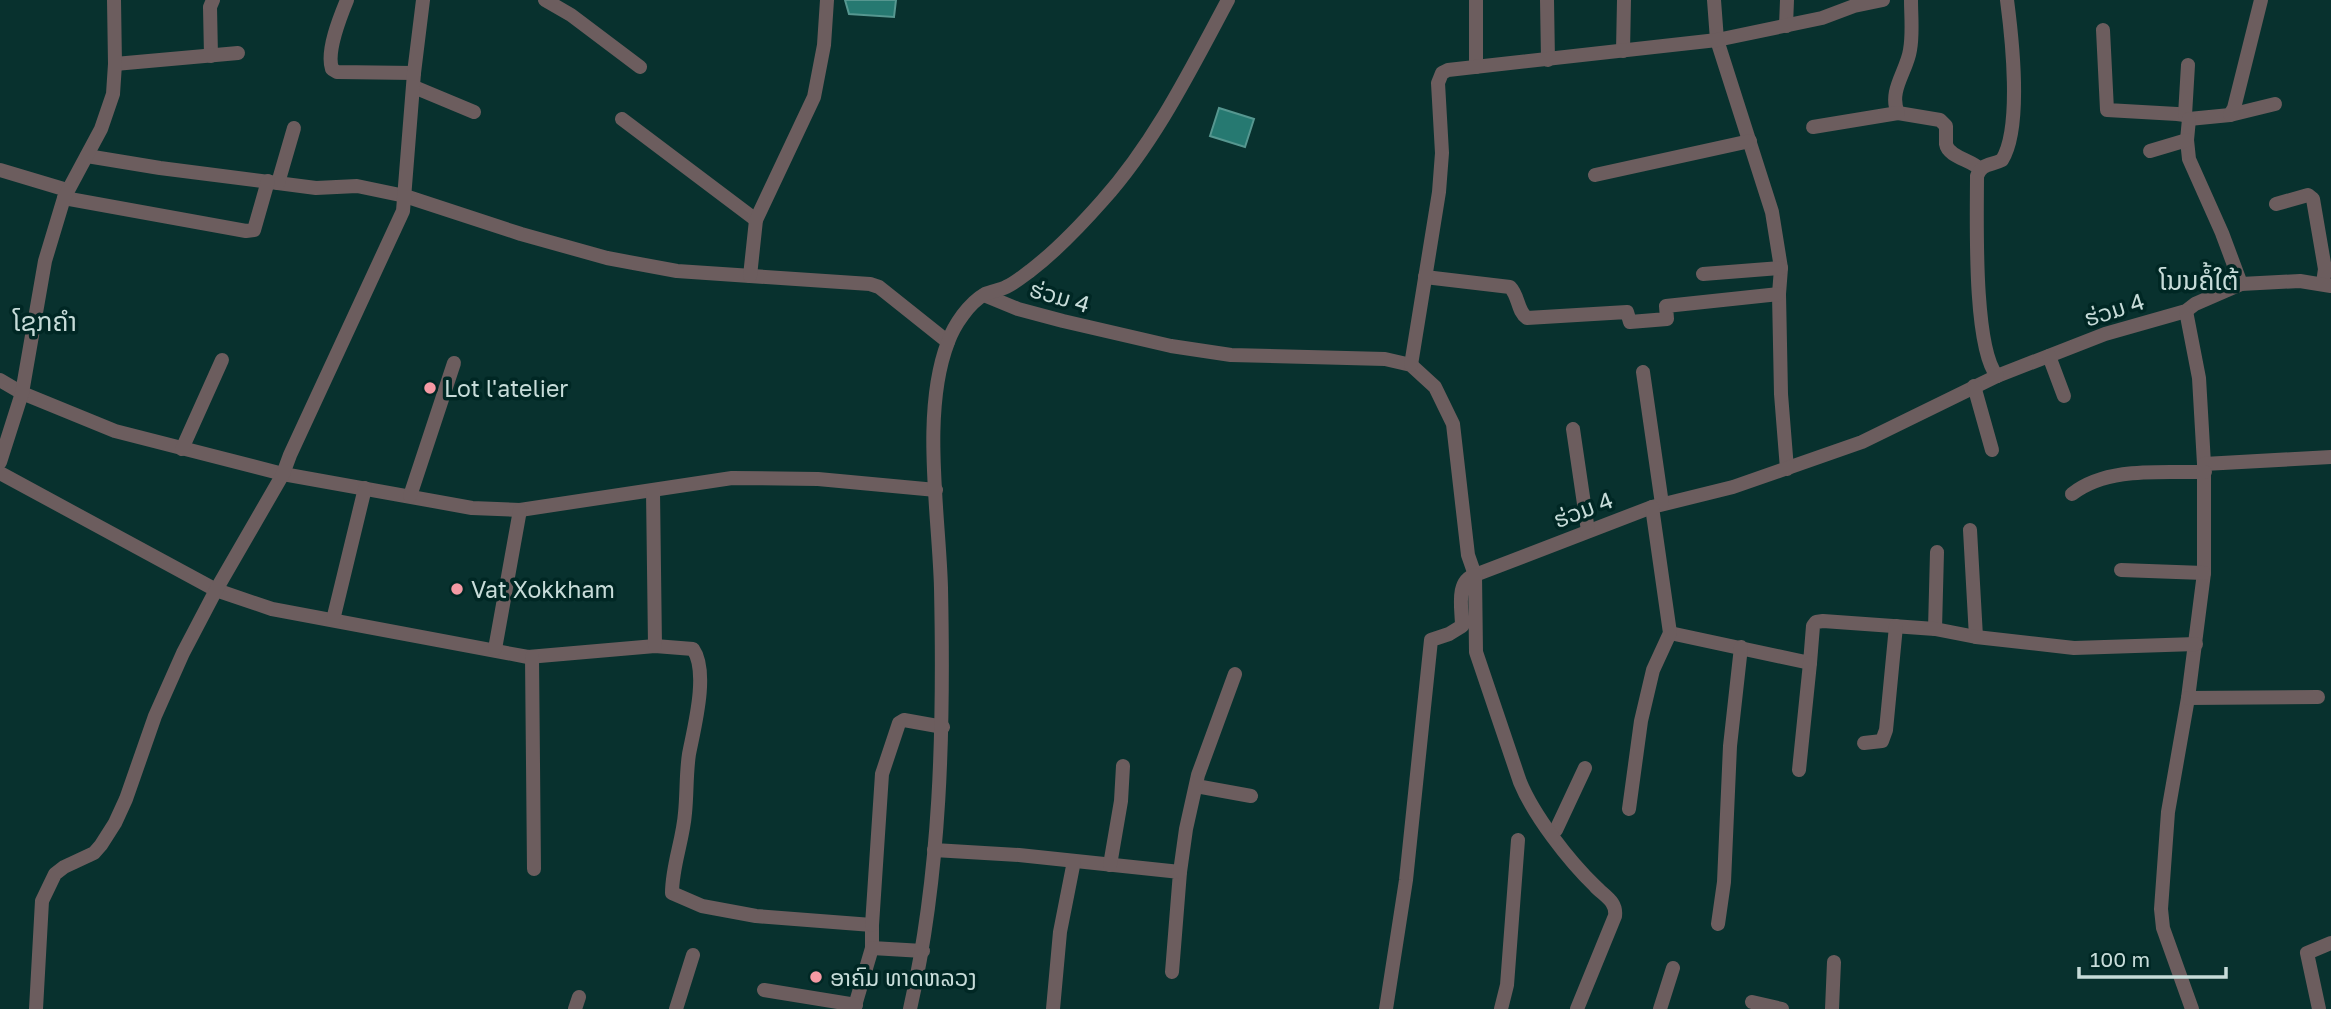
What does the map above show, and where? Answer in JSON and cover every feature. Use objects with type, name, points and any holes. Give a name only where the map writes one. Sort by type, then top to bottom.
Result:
[{"type":"street","points":[[0,462],[22,393],[45,261],[65,194],[101,129],[113,94],[114,0]]},
{"type":"street","points":[[211,56],[210,7],[213,0]]},
{"type":"street","points":[[347,0],[340,15],[330,59],[332,69],[337,72],[414,80],[474,112]]},
{"type":"street","points":[[36,1009],[42,901],[55,874],[93,853],[102,845],[115,823],[155,716],[183,653],[283,474],[403,211],[423,0]]},
{"type":"street","points":[[545,0],[572,15],[640,67]]},
{"type":"street","points":[[750,276],[756,220],[814,97],[824,45],[827,0]]},
{"type":"street","points":[[910,1009],[923,951],[943,727],[934,411],[938,380],[948,342],[964,313],[984,295],[1009,286],[1032,269],[1094,210],[1131,166],[1228,0]]},
{"type":"street","points":[[1476,0],[1476,67]]},
{"type":"street","points":[[1547,0],[1548,60]]},
{"type":"street","points":[[1623,51],[1624,0]]},
{"type":"street","points":[[1714,0],[1717,40],[1772,212],[1781,268],[1781,394],[1787,469]]},
{"type":"street","points":[[1786,26],[1787,0]]},
{"type":"street","points":[[1577,1009],[1616,909],[1594,886],[1528,802],[1516,771],[1469,624],[1475,575],[1468,555],[1453,424],[1435,387],[1411,365],[1439,192],[1441,166],[1438,83],[1442,72],[1448,70],[1717,40],[1822,18],[1866,2],[1883,0]]},
{"type":"street","points":[[1898,113],[1895,92],[1911,49],[1911,0]]},
{"type":"street","points":[[1997,376],[1991,369],[1984,345],[1977,261],[1977,177],[1985,165],[2002,160],[2007,148],[2013,104],[2013,47],[2007,0]]},
{"type":"street","points":[[2230,115],[2261,0]]},
{"type":"street","points":[[2103,30],[2107,110],[2187,117],[2230,115],[2276,104]]},
{"type":"street","points":[[115,64],[238,53]]},
{"type":"street","points":[[2188,65],[2189,159],[2241,284]]},
{"type":"street","points":[[1812,127],[1898,113],[1940,120],[1946,126],[1946,147],[1951,153],[1975,163],[1980,169]]},
{"type":"street","points":[[622,119],[756,220]]},
{"type":"street","points":[[0,170],[65,194],[246,231],[254,230],[294,128]]},
{"type":"street","points":[[2150,151],[2187,140]]},
{"type":"street","points":[[1595,175],[1750,141]]},
{"type":"street","points":[[87,156],[316,188],[357,186],[405,196],[521,234],[607,258],[677,271],[870,284],[878,286],[948,342]]},
{"type":"street","points":[[2276,204],[2308,195],[2313,199],[2327,285]]},
{"type":"street","points":[[1703,274],[1781,268]]},
{"type":"street","points":[[1425,277],[1510,287],[1522,314],[1527,318],[1626,312],[1630,322],[1667,319],[1666,306],[1779,293]]},
{"type":"street","name":"ຮ່ວມ 4","points":[[1475,575],[1657,505],[1733,487],[1862,442],[1997,376],[2105,334],[2186,311],[2194,304],[2241,284],[2300,281],[2327,285]]},
{"type":"street","name":"ຮ່ວມ 4","points":[[984,295],[1018,309],[1171,346],[1231,355],[1385,359],[1411,365]]},
{"type":"street","points":[[2186,311],[2199,378],[2205,468],[2204,573],[2188,698],[2168,812],[2161,909],[2162,928],[2192,1009]]},
{"type":"street","points":[[2049,356],[2064,396]]},
{"type":"street","points":[[182,449],[222,360]]},
{"type":"street","points":[[410,496],[454,362]]},
{"type":"street","points":[[1629,808],[1641,721],[1653,670],[1670,633],[1643,372]]},
{"type":"street","points":[[0,380],[22,393],[115,431],[283,474],[472,508],[520,510],[732,478],[818,479],[936,491]]},
{"type":"street","points":[[1974,386],[1992,450]]},
{"type":"street","points":[[1573,429],[1588,531]]},
{"type":"street","points":[[2071,494],[2082,486],[2130,473],[2331,457]]},
{"type":"street","points":[[0,473],[216,590],[272,609],[532,657],[655,646],[694,649],[698,656],[699,670],[697,710],[689,758],[685,815],[672,889],[674,895],[702,906],[757,916],[872,925]]},
{"type":"street","points":[[333,620],[365,488]]},
{"type":"street","points":[[653,491],[655,646]]},
{"type":"street","points":[[495,649],[520,510]]},
{"type":"street","points":[[1970,530],[1976,637]]},
{"type":"street","points":[[1935,629],[1937,552]]},
{"type":"street","points":[[2121,570],[2204,573]]},
{"type":"street","points":[[1799,770],[1813,626],[1816,622],[1935,629],[1976,637],[2074,648],[2196,644]]},
{"type":"street","points":[[1386,1009],[1406,880],[1431,640],[1469,624]]},
{"type":"street","points":[[1864,743],[1882,741],[1886,730],[1896,626]]},
{"type":"street","points":[[1670,633],[1810,663]]},
{"type":"street","points":[[1718,924],[1724,882],[1730,746],[1741,647]]},
{"type":"street","points":[[532,657],[534,869]]},
{"type":"street","points":[[1172,972],[1185,830],[1196,786],[1235,674]]},
{"type":"street","points":[[2188,698],[2318,697]]},
{"type":"street","points":[[764,990],[792,1002],[855,1007],[872,948],[882,774],[899,723],[904,720],[943,727]]},
{"type":"street","points":[[1110,865],[1121,801],[1123,766]]},
{"type":"street","points":[[1550,832],[1556,830],[1585,768]]},
{"type":"street","points":[[1196,786],[1251,796]]},
{"type":"street","points":[[1501,1009],[1507,985],[1518,840]]},
{"type":"street","points":[[934,850],[1180,872]]},
{"type":"street","points":[[1053,1009],[1060,932],[1074,861]]},
{"type":"street","points":[[2319,1009],[2307,953],[2331,943]]},
{"type":"street","points":[[872,948],[923,951]]},
{"type":"street","points":[[676,1009],[693,955]]},
{"type":"street","points":[[1832,1009],[1834,962]]},
{"type":"street","points":[[1660,1009],[1673,968]]},
{"type":"street","points":[[1752,1002],[1782,1009]]},
{"type":"shaded area","points":[[845,0],[896,0],[894,17],[849,14]]},
{"type":"shaded area","points":[[1219,108],[1254,119],[1245,147],[1210,136]]},
{"type":"place","name":"Lot l'atelier","points":[[430,388]]},
{"type":"place","name":"Vat Xokkham","points":[[457,589]]},
{"type":"place","name":"ອາຄົມ ທາດຫລວງ","points":[[816,977]]},
{"type":"district","name":"ໂນນຄໍ້ໃຕ້","points":[[2199,280]]},
{"type":"district","name":"ໂຊກຄຳ","points":[[45,321]]}]
